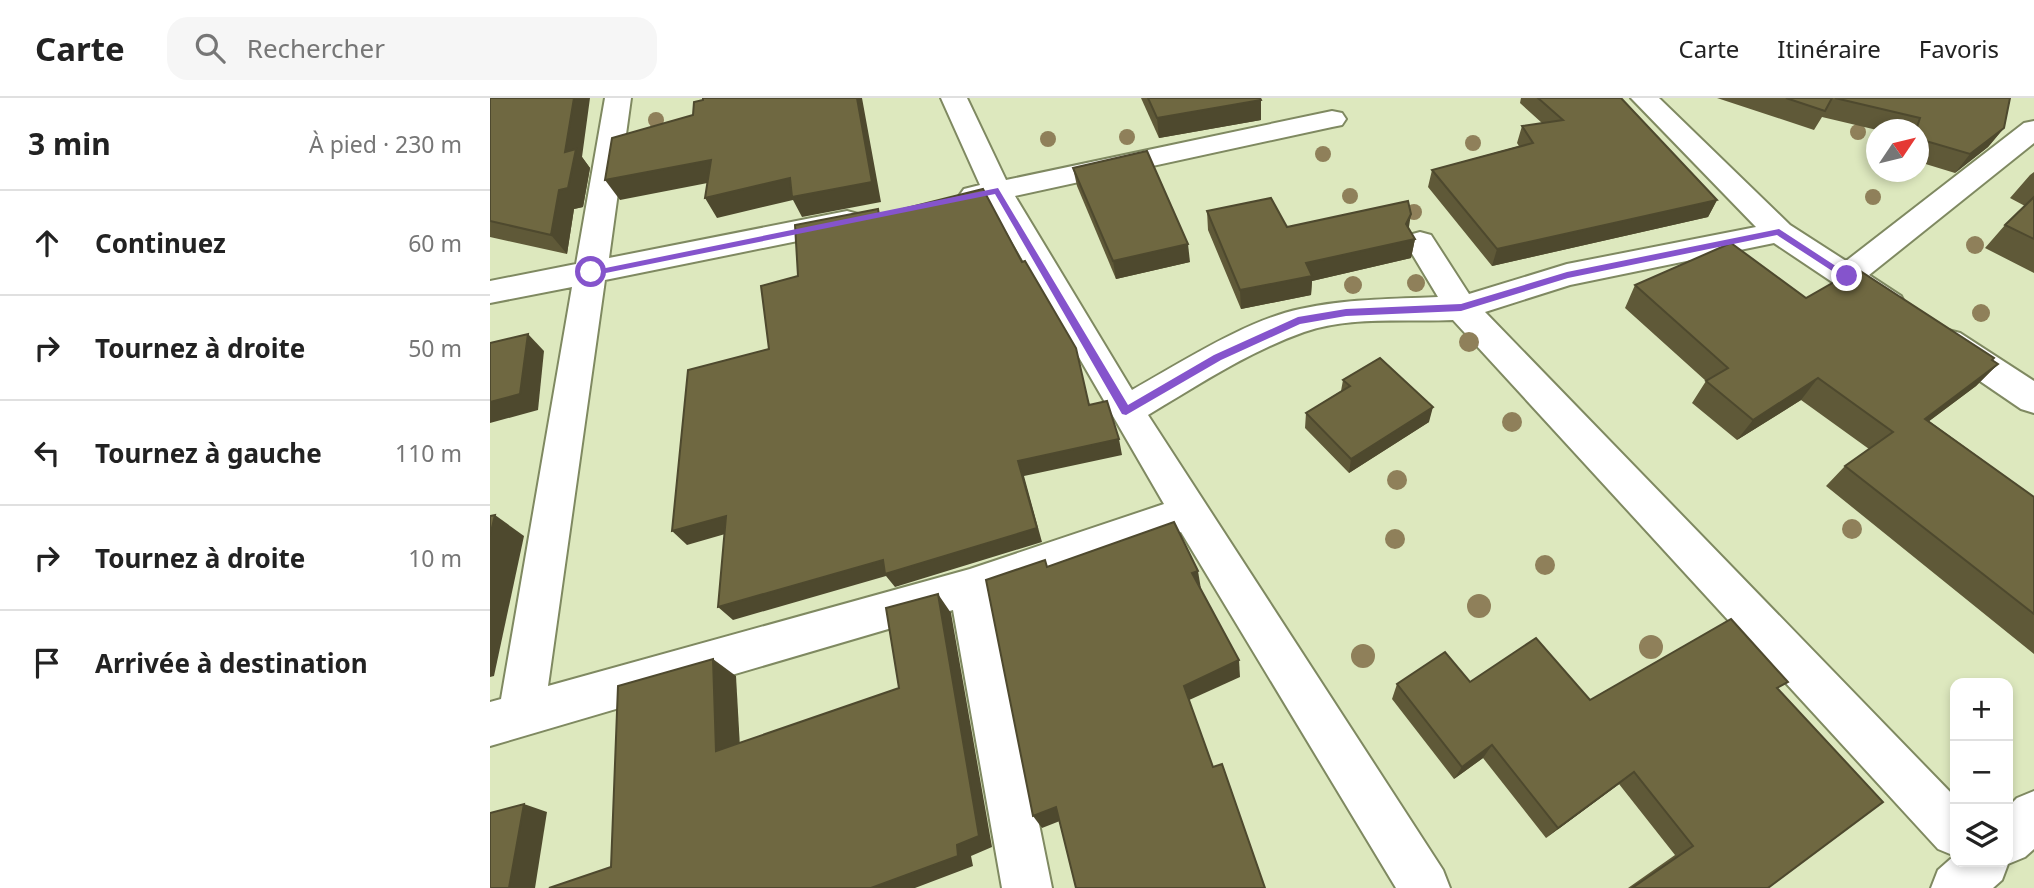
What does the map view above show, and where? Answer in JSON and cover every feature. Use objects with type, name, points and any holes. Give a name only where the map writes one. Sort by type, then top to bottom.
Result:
[{"type":"main road","points":[[618,98],[591,272],[505,719],[970,587],[1188,513]]},
{"type":"main road","points":[[954,98],[998,191],[1126,411],[1425,888]]},
{"type":"main road","points":[[1644,98],[1779,232],[2034,399]]},
{"type":"main road","points":[[943,202],[1332,119]]},
{"type":"main road","points":[[1847,276],[2034,130]]},
{"type":"main road","points":[[490,292],[876,215]]},
{"type":"main road","points":[[1126,411],[1217,357],[1298,321],[1346,312],[1461,308],[1567,275],[1779,232]]},
{"type":"main road","points":[[1420,242],[1461,308],[1950,826]]},
{"type":"main road","points":[[970,587],[1027,888]]},
{"type":"main road","points":[[2013,835],[2034,815]]},
{"type":"main road","points":[[1956,888],[1978,867]]},
{"type":"building","points":[[490,98],[574,98],[565,152],[576,149],[568,188],[559,190],[551,235],[490,221]]},
{"type":"building","points":[[703,98],[857,98],[872,182],[792,197],[790,178],[705,198],[711,160],[605,180],[612,138],[693,115],[694,102]]},
{"type":"building","points":[[1148,98],[1260,98],[1261,100],[1157,118]]},
{"type":"building","points":[[1538,98],[1621,98],[1717,200],[1497,249],[1432,170],[1533,143],[1522,126],[1563,120]]},
{"type":"building","points":[[1786,98],[1832,98],[1825,111]]},
{"type":"building","points":[[1835,98],[2010,98],[2004,128],[1970,154],[1929,142],[1929,119]]},
{"type":"building","points":[[1147,151],[1188,244],[1113,261],[1073,168]]},
{"type":"building","points":[[983,189],[1022,262],[1025,261],[1076,348],[1089,405],[1107,401],[1119,439],[1018,461],[1037,528],[885,574],[883,560],[718,607],[726,516],[672,531],[688,370],[769,349],[761,286],[798,276],[795,225],[878,209],[879,215]]},
{"type":"building","points":[[2034,197],[2034,239],[2005,225]]},
{"type":"building","points":[[1271,198],[1287,227],[1408,201],[1411,214],[1406,224],[1415,239],[1306,263],[1312,276],[1240,290],[1207,211]]},
{"type":"building","points":[[1731,243],[1806,298],[1857,269],[1994,358],[1992,360],[1998,364],[1925,419],[2034,497],[2034,614],[1845,466],[1893,432],[1818,378],[1753,420],[1706,381],[1728,368],[1635,285]]},
{"type":"building","points":[[528,334],[520,394],[490,402],[490,343]]},
{"type":"building","points":[[1380,358],[1433,407],[1351,459],[1306,413],[1350,386],[1343,380]]},
{"type":"building","points":[[495,515],[490,536],[490,516]]},
{"type":"building","points":[[1174,522],[1198,571],[1192,573],[1239,660],[1184,686],[1213,767],[1222,764],[1265,888],[1076,888],[1056,807],[1033,816],[986,580],[1045,560],[1047,567]]},
{"type":"building","points":[[938,594],[979,836],[957,845],[958,856],[871,888],[549,888],[611,867],[618,686],[713,659],[716,751],[899,688],[886,608]]},
{"type":"building","points":[[1731,619],[1788,682],[1777,688],[1883,802],[1768,888],[1632,888],[1693,846],[1634,772],[1558,828],[1492,745],[1462,767],[1397,684],[1445,652],[1470,682],[1536,638],[1590,700]]},
{"type":"building","points":[[524,804],[509,888],[490,888],[490,813]]},
{"type":"route","points":[[591,272],[998,191],[1126,411],[1217,357],[1298,321],[1346,312],[1461,308],[1567,275],[1779,232],[1847,276]]}]
